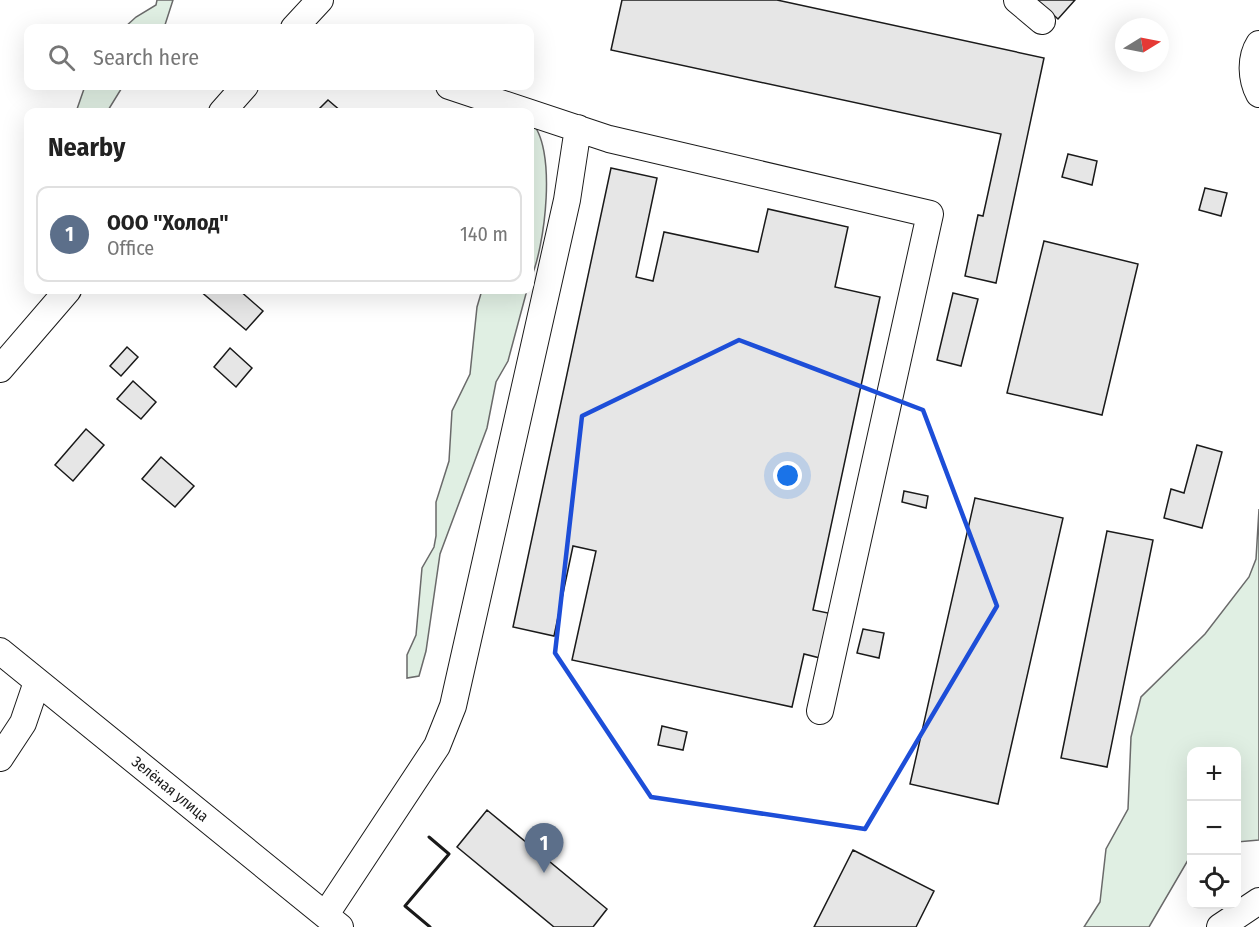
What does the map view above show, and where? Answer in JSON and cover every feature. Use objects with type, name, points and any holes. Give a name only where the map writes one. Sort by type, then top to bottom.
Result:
[{"type":"street","points":[[298,24],[320,0]]},
{"type":"street","points":[[1017,0],[1042,21]]},
{"type":"street","points":[[1259,44],[1253,53],[1254,85],[1259,94]]},
{"type":"street","points":[[226,108],[241,90]]},
{"type":"street","points":[[461,90],[517,108]]},
{"type":"street","points":[[534,114],[609,139],[930,214],[820,711]]},
{"type":"street","points":[[333,921],[437,746],[453,706],[560,233],[578,128]]},
{"type":"street","points":[[0,369],[65,294]]},
{"type":"street","name":"Зелёная улица","points":[[0,651],[333,921]]},
{"type":"street","points":[[0,729],[37,682]]},
{"type":"street","points":[[0,758],[24,723],[37,682]]},
{"type":"street","points":[[1222,926],[1259,902]]},
{"type":"street","points":[[1222,926],[1259,925]]},
{"type":"highlighted area","points":[[739,340],[923,410],[997,606],[865,829],[651,797],[555,653],[582,416]]},
{"type":"green space","points":[[157,0],[173,0],[165,24],[128,24],[136,17],[156,5]]},
{"type":"green space","points":[[84,90],[121,90],[109,108],[77,108]]},
{"type":"green space","points":[[534,126],[539,133],[544,152],[546,174],[544,222],[534,268]]},
{"type":"green space","points":[[481,294],[526,294],[508,361],[496,382],[487,428],[440,554],[426,651],[419,676],[407,678],[407,655],[416,635],[422,568],[434,547],[436,502],[449,461],[452,411],[470,374],[477,307]]},
{"type":"green space","points":[[1259,509],[1259,840],[1241,842],[1241,747],[1187,747],[1187,862],[1149,927],[1084,927],[1100,902],[1106,849],[1128,809],[1131,737],[1141,697],[1205,634],[1249,577],[1256,559]]},
{"type":"building","points":[[622,0],[777,0],[1044,58],[996,283],[965,276],[978,215],[983,216],[1001,134],[611,50]]},
{"type":"building","points":[[1037,0],[1075,0],[1058,19]]},
{"type":"building","points":[[328,100],[337,108],[320,108]]},
{"type":"building","points":[[1068,154],[1097,161],[1092,185],[1062,177]]},
{"type":"building","points":[[611,168],[657,178],[636,277],[653,281],[664,232],[758,252],[768,209],[848,227],[835,287],[880,297],[813,610],[833,614],[824,659],[804,654],[792,707],[572,660],[596,551],[573,546],[554,636],[513,627]]},
{"type":"building","points":[[1205,188],[1227,193],[1221,216],[1199,210]]},
{"type":"building","points":[[1044,241],[1138,264],[1102,415],[1007,393]]},
{"type":"building","points":[[953,293],[978,299],[961,366],[937,360]]},
{"type":"building","points":[[204,294],[244,294],[263,311],[246,330]]},
{"type":"building","points":[[127,347],[138,357],[121,376],[110,366]]},
{"type":"building","points":[[230,348],[252,368],[236,387],[214,367]]},
{"type":"building","points":[[133,381],[156,402],[141,419],[117,399]]},
{"type":"building","points":[[86,429],[104,445],[73,481],[55,465]]},
{"type":"building","points":[[1197,445],[1222,452],[1202,528],[1164,518],[1171,489],[1184,493]]},
{"type":"building","points":[[161,457],[194,486],[175,507],[142,479]]},
{"type":"building","points":[[904,491],[928,496],[926,508],[902,502]]},
{"type":"building","points":[[975,498],[1063,518],[998,804],[910,784]]},
{"type":"building","points":[[1107,531],[1153,540],[1107,767],[1061,758]]},
{"type":"building","points":[[863,629],[884,633],[879,658],[857,653]]},
{"type":"building","points":[[662,726],[687,732],[683,750],[658,745]]},
{"type":"building","points":[[487,810],[607,909],[593,927],[554,927],[457,847]]},
{"type":"building","points":[[853,850],[934,891],[916,927],[814,927]]},
{"type":"wall","points":[[429,837],[449,854],[405,906],[430,927]]},
{"type":"place","name":"ООО \"Холод\"","points":[[544,873]]}]
